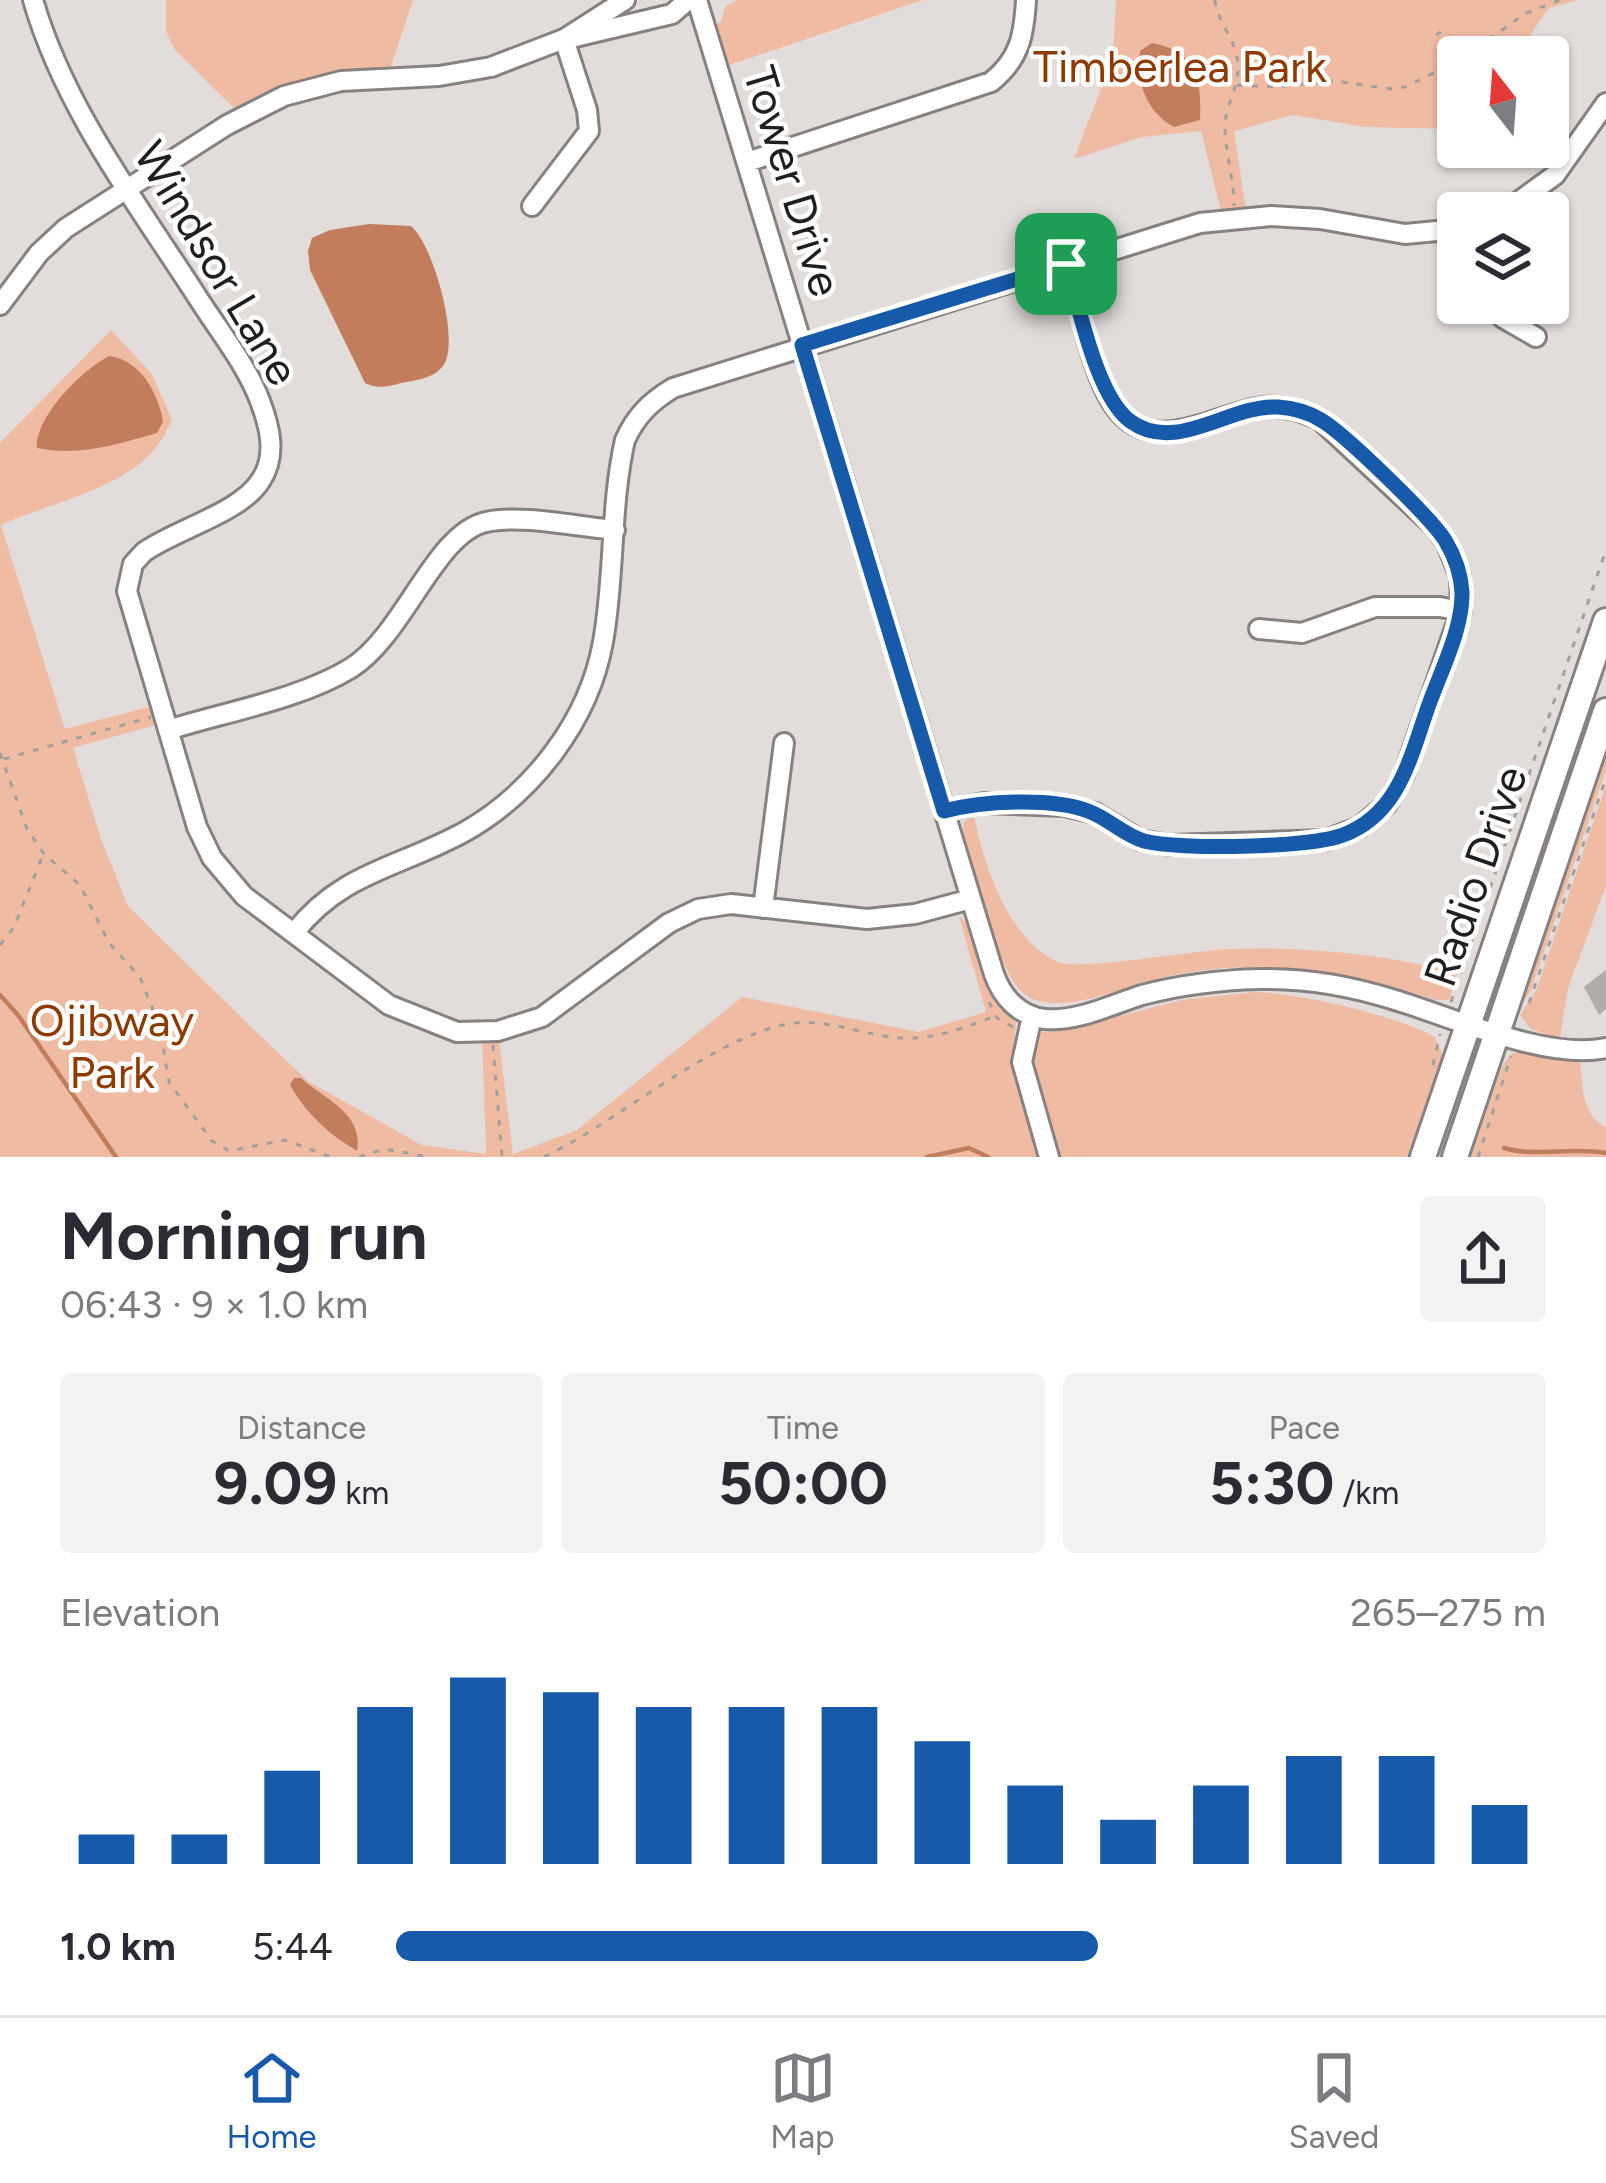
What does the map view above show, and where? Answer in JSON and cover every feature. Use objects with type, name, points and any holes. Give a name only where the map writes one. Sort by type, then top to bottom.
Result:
[{"type":"main road","name":"Radio Drive","points":[[1423,1157],[1606,621]]},
{"type":"main road","name":"Radio Drive","points":[[1455,1157],[1606,711]]},
{"type":"street","name":"Windsor Lane","points":[[34,0],[66,84],[247,374],[267,421],[269,464],[252,491],[157,542],[133,564],[128,579],[128,605],[196,827],[212,859],[244,896],[371,992],[412,1017],[457,1032],[492,1032],[542,1017],[682,916],[716,905],[867,919],[915,914],[971,899]]},
{"type":"street","points":[[0,305],[53,239],[227,125],[284,96],[341,81],[463,73],[520,58],[564,39],[625,0]]},
{"type":"street","points":[[564,39],[672,14],[688,0]]},
{"type":"street","name":"Tower Drive","points":[[697,0],[999,987],[1012,1004],[1032,1016]]},
{"type":"street","points":[[746,162],[992,82],[1021,46],[1025,0]]},
{"type":"street","points":[[532,206],[589,131],[564,39]]},
{"type":"street","points":[[1533,192],[1555,176],[1606,103]]},
{"type":"street","points":[[294,933],[336,890],[485,819],[548,760],[566,736],[592,682],[602,646],[625,440],[645,408],[673,388],[1172,230],[1234,217],[1320,219],[1405,234],[1437,231]]},
{"type":"street","points":[[944,811],[984,803],[1065,806],[1094,813],[1140,840],[1169,845],[1311,842],[1341,836],[1373,817],[1397,791],[1461,611],[1460,576],[1446,542],[1319,419],[1271,406],[1163,434],[1125,418],[1107,393],[1066,264]]},
{"type":"street","points":[[1512,324],[1536,337]]},
{"type":"street","points":[[166,722],[309,687],[351,668],[385,640],[468,519],[615,530]]},
{"type":"street","points":[[1259,628],[1302,633],[1375,607],[1461,611]]},
{"type":"street","points":[[763,908],[784,743]]},
{"type":"street","points":[[1049,1157],[1022,1064],[1022,1046],[1032,1016],[1061,1019],[1174,988],[1261,979],[1355,989],[1568,1051],[1606,1048]]},
{"type":"path","points":[[1215,0],[1238,61],[1225,133],[1233,169],[1234,217]]},
{"type":"path","points":[[1494,36],[1524,14],[1560,0]]},
{"type":"path","points":[[1436,35],[1442,31],[1445,36]]},
{"type":"path","points":[[1237,85],[1334,81],[1392,89],[1405,88],[1437,72]]},
{"type":"path","points":[[1453,997],[1606,550]]},
{"type":"path","points":[[166,722],[1,756],[20,815],[44,854],[80,885],[109,943],[140,977],[160,1028],[169,1082],[212,1141],[229,1151],[284,1140],[331,1157]]},
{"type":"path","points":[[1523,1010],[1606,778]]},
{"type":"path","points":[[0,945],[14,927],[44,854]]},
{"type":"path","points":[[544,1157],[618,1117],[690,1068],[782,1025],[810,1023],[919,1038],[996,1016]]},
{"type":"path","points":[[492,1032],[502,1157]]},
{"type":"path","points":[[1431,1072],[1437,1041]]},
{"type":"path","points":[[1478,1157],[1511,1056]]},
{"type":"path","points":[[359,1157],[384,1149],[430,1157]]},
{"type":"green space","points":[[166,0],[413,0],[391,66],[315,76],[235,109],[175,50],[166,31]]},
{"type":"green space","points":[[737,0],[923,0],[729,65],[716,24],[725,7]]},
{"type":"green space","name":"Timberlea Park","points":[[1116,0],[1577,0],[1549,8],[1530,36],[1437,36],[1437,129],[1366,127],[1293,115],[1234,131],[1247,217],[1223,219],[1201,131],[1142,137],[1074,159],[1113,57]]},
{"type":"green space","name":"Ojibway Park","points":[[111,330],[152,374],[172,420],[163,438],[119,477],[1,525],[65,729],[160,704],[166,722],[73,748],[128,906],[309,1082],[422,1145],[486,1154],[482,1032],[498,1031],[513,1154],[577,1130],[742,997],[919,1032],[986,1012],[959,916],[968,924],[990,992],[1016,1023],[1012,1065],[1039,1157],[0,1157],[0,443]]},
{"type":"green space","points":[[1606,749],[1606,770],[1531,990],[1519,1009]]},
{"type":"green space","points":[[1606,785],[1606,886],[1568,988],[1560,1039],[1531,1029],[1520,1015],[1536,991]]},
{"type":"green space","points":[[974,815],[991,877],[1012,918],[1040,951],[1058,962],[1113,962],[1230,949],[1345,953],[1457,973],[1449,1000],[1335,974],[1268,967],[1165,977],[1072,1002],[1037,1000],[1013,981],[995,942],[963,831],[964,822]]},
{"type":"green space","points":[[1255,992],[1347,1007],[1435,1037],[1444,1058],[1411,1157],[1060,1157],[1032,1064],[1036,1033],[1181,1000]]},
{"type":"green space","points":[[1527,1050],[1580,1061],[1588,1108],[1606,1127],[1606,1157],[1471,1157],[1501,1068],[1511,1054]]},
{"type":"shaded area","points":[[1152,43],[1178,53],[1193,69],[1200,92],[1200,120],[1174,127],[1150,105],[1141,85],[1139,63],[1140,51]]},
{"type":"shaded area","points":[[369,224],[411,226],[436,272],[447,316],[448,354],[443,366],[429,376],[387,386],[365,383],[310,270],[312,238]]},
{"type":"shaded area","points":[[109,356],[130,364],[152,389],[163,422],[157,433],[83,450],[37,448],[44,423],[62,396]]},
{"type":"shaded area","points":[[294,1078],[301,1078],[348,1117],[358,1138],[357,1151],[311,1115],[290,1085]]},
{"type":"building","points":[[1606,970],[1606,1009],[1599,1015],[1584,987]]},
{"type":"waterway","points":[[0,995],[116,1157]]},
{"type":"waterway","points":[[927,1157],[969,1148],[988,1157]]},
{"type":"waterway","points":[[1504,1148],[1606,1153]]},
{"type":"route","points":[[1066,264],[1107,393],[1125,418],[1163,434],[1256,408],[1302,411],[1333,428],[1446,542],[1460,576],[1461,611],[1397,791],[1360,827],[1311,842],[1169,845],[1140,840],[1080,808],[984,803],[944,811],[802,345],[1066,264]]}]
